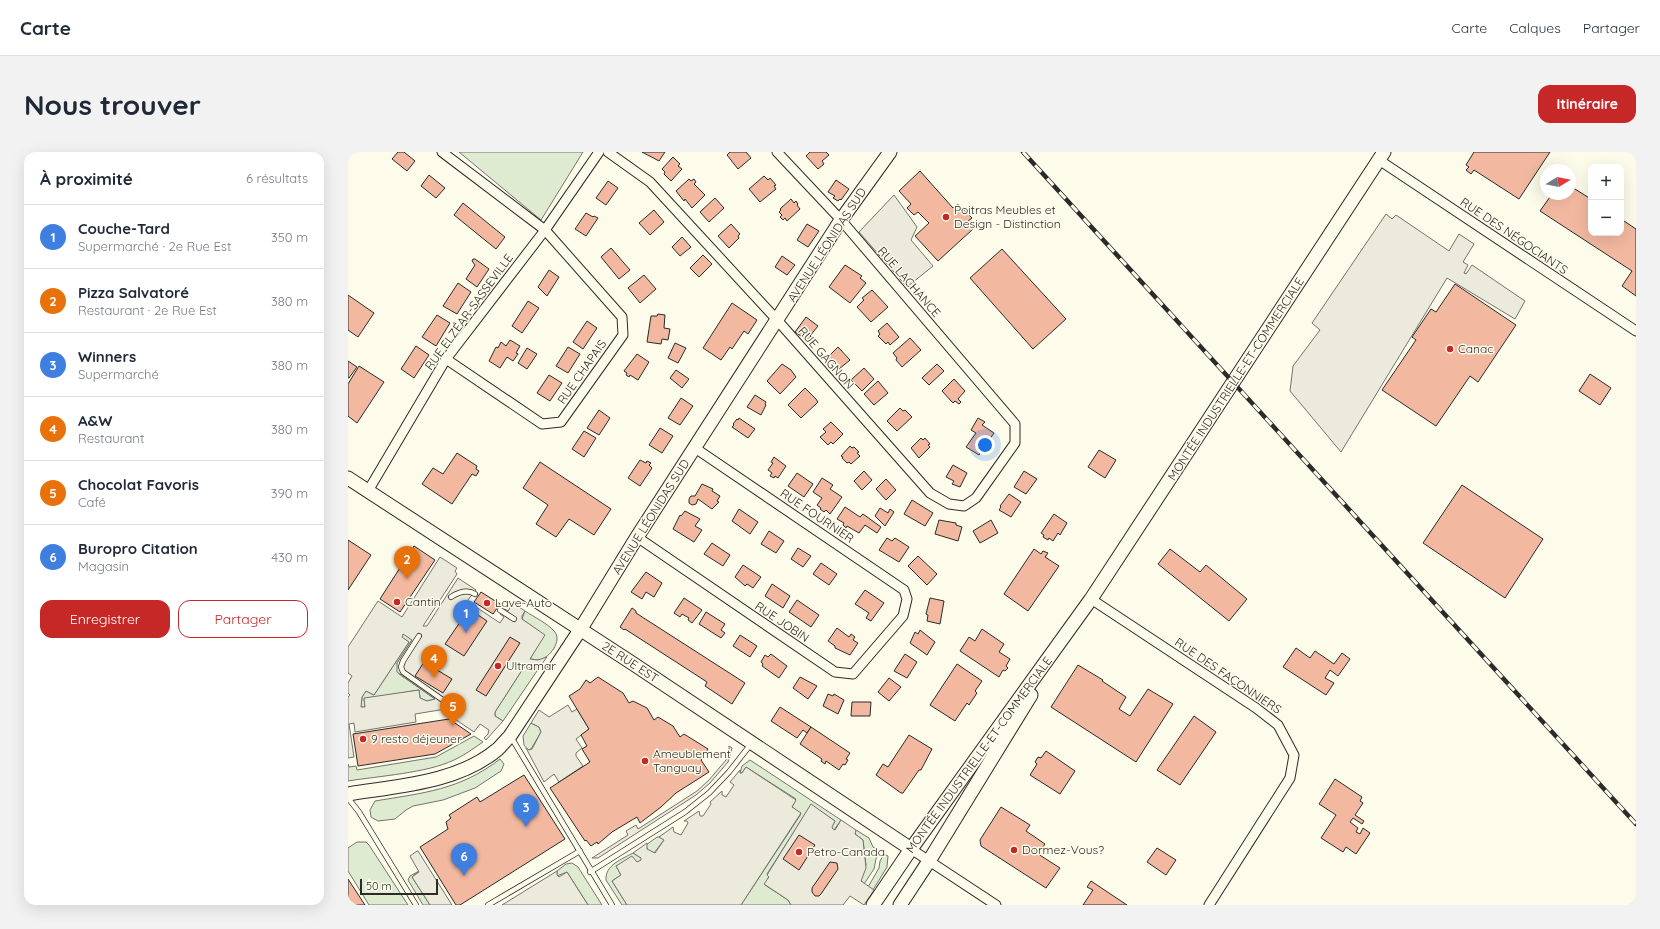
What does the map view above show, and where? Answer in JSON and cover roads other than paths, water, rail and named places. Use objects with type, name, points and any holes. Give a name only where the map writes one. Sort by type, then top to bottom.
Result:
[{"type":"street","name":"RUE CHAPAIS","points":[[442,152],[545,230],[622,317],[623,334],[574,406],[561,422],[542,424],[446,359]]},
{"type":"street","name":"RUE ELZÉAR-SASSEVILLE","points":[[368,491],[446,359],[545,230],[598,152]]},
{"type":"street","name":"RUE GAGNON","points":[[608,152],[650,182],[778,320],[930,493],[949,504],[964,506],[976,498],[1015,443],[1016,432]]},
{"type":"street","name":"RUE LACHANCE","points":[[777,152],[841,220],[1015,424],[1016,432]]},
{"type":"street","name":"AVENUE LÉONIDAS SUD","points":[[348,794],[445,777],[479,762],[498,749],[510,736],[580,630],[637,537],[841,220],[890,152]]},
{"type":"street","name":"RUE DES NÉGOCIANTS","points":[[1381,156],[1636,331]]},
{"type":"street","name":"MONTÉE INDUSTRIELLE-ET-COMMERCIALE","points":[[900,905],[930,861],[1089,602],[1381,156]]},
{"type":"street","name":"RUE FOURNIER","points":[[694,448],[904,590],[907,599],[903,616]]},
{"type":"street","name":"2E RUE EST","points":[[348,478],[752,742],[911,849]]},
{"type":"street","name":"RUE JOBIN","points":[[637,537],[835,672],[853,674],[903,616]]},
{"type":"street","name":"MONTÉE INDUSTRIELLE-ET-COMMERCIALE","points":[[873,905],[911,849],[1089,602]]},
{"type":"street","name":"RUE DES FAÇONNIERS","points":[[1089,602],[1261,712],[1278,725],[1294,755],[1290,778],[1209,905]]},
{"type":"street","points":[[911,849],[996,905]]},
{"type":"lane","points":[[451,597],[459,592],[471,592],[475,594]]},
{"type":"lane","points":[[500,610],[514,619]]},
{"type":"lane","points":[[419,636],[403,661],[401,667],[403,672],[447,703]]},
{"type":"lane","points":[[510,736],[580,851],[590,872],[612,905]]},
{"type":"lane","points":[[590,872],[685,812],[703,798],[729,772],[752,742]]},
{"type":"lane","points":[[348,798],[359,812],[416,905]]},
{"type":"lane","points":[[488,905],[580,851]]},
{"type":"railway","points":[[1023,152],[1636,824]]},
{"type":"place","name":"Poitras Meubles et Design - Distinction","points":[[946,217]]},
{"type":"place","name":"Canac","points":[[1450,349]]},
{"type":"place","name":"Pizza Salvatoré","points":[[407,579]]},
{"type":"place","name":"Cantin","points":[[397,602]]},
{"type":"place","name":"Lave-Auto","points":[[487,603]]},
{"type":"place","name":"Couche-Tard","points":[[466,633]]},
{"type":"place","name":"Ultramar","points":[[498,666]]},
{"type":"place","name":"A&W","points":[[434,678]]},
{"type":"place","name":"Chocolat Favoris","points":[[453,726]]},
{"type":"place","name":"9 resto déjeuner","points":[[363,739]]},
{"type":"place","name":"Ameublement Tanguay","points":[[645,761]]},
{"type":"place","name":"Winners","points":[[526,827]]},
{"type":"place","name":"Dormez-Vous?","points":[[1014,850]]},
{"type":"place","name":"Petro-Canada","points":[[799,852]]},
{"type":"place","name":"Buropro Citation","points":[[464,876]]}]
